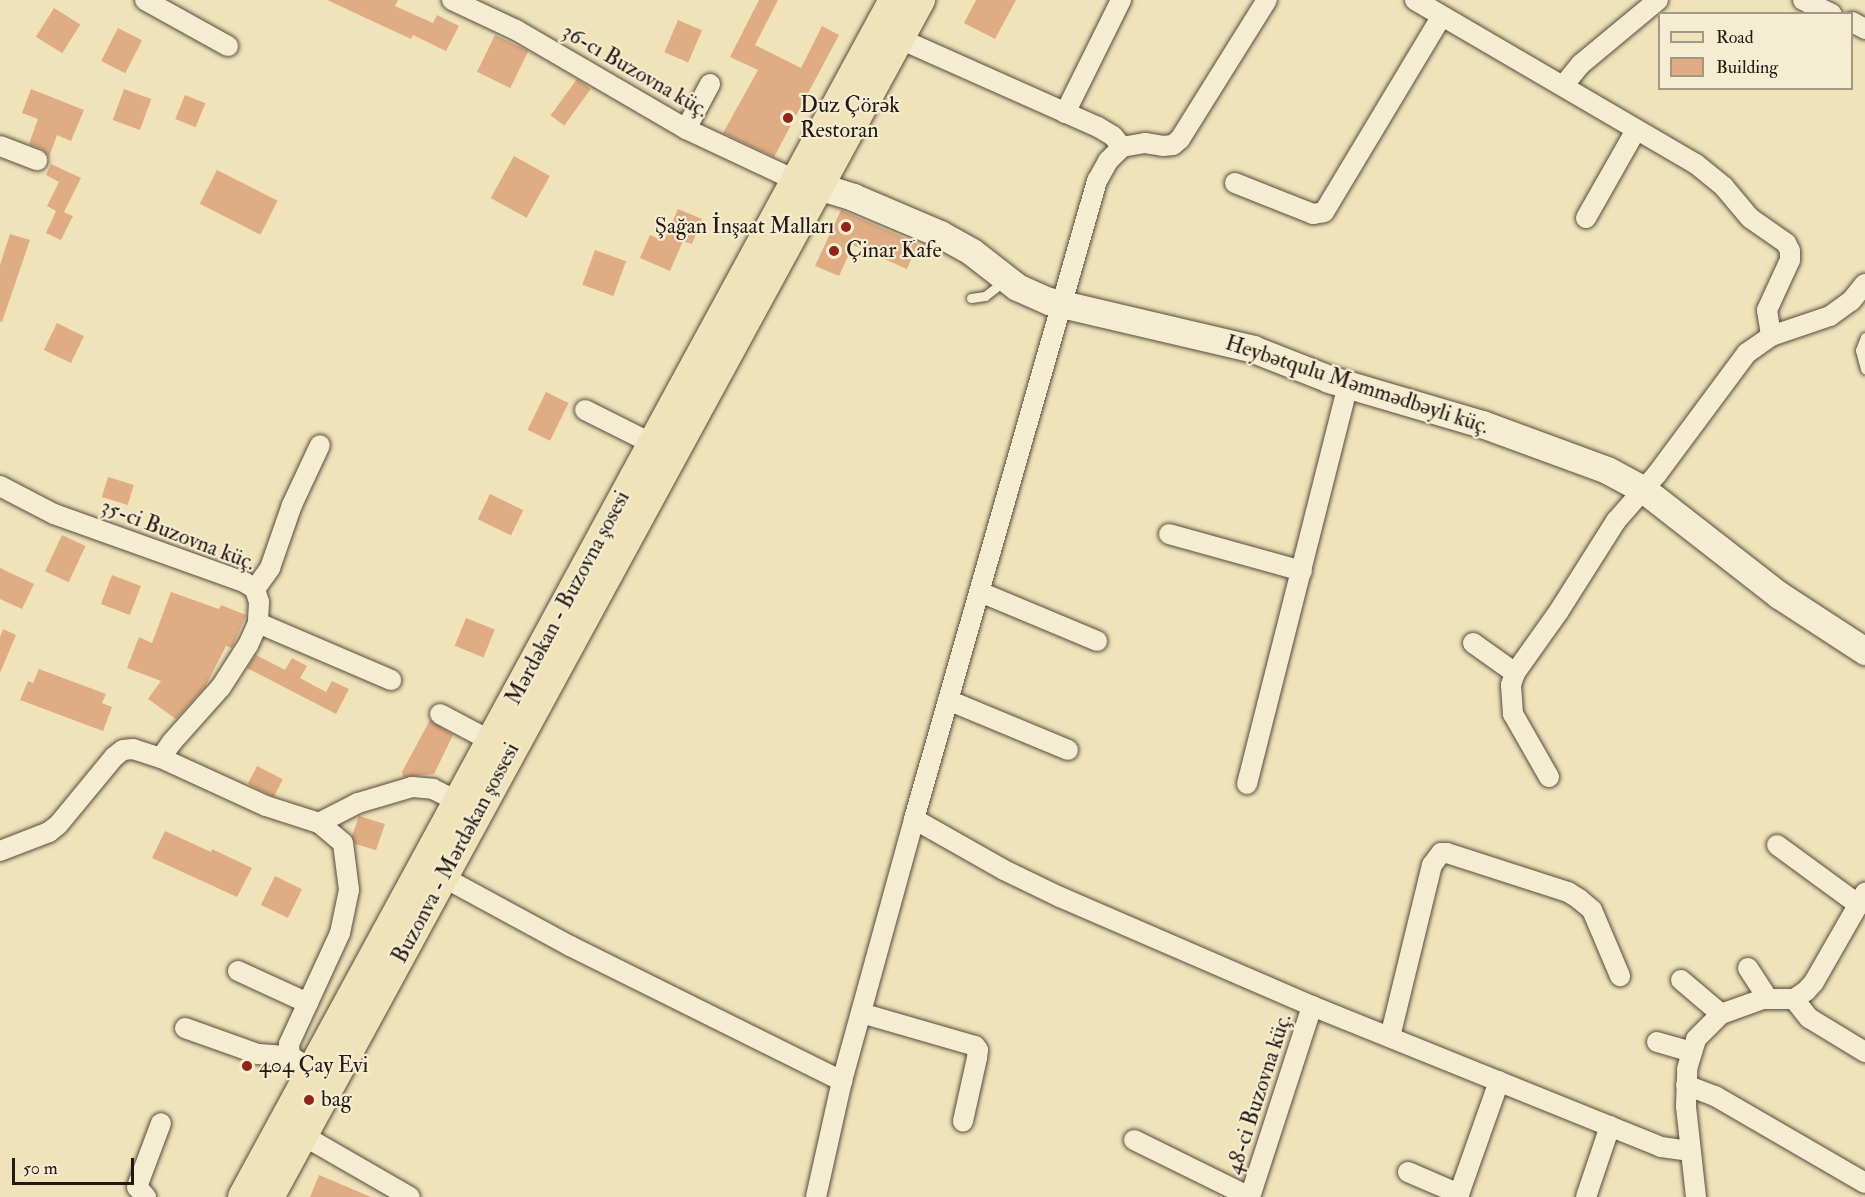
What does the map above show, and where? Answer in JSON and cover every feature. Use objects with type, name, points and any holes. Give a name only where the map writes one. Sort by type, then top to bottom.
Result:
[{"type":"main road","name":"Mərdəkan - Buzovna şosesi","points":[[807,183],[894,0]]},
{"type":"main road","name":"Mərdəkan - Buzovna şosesi","points":[[243,1197],[301,1063],[458,802],[651,443],[920,0]]},
{"type":"main road","name":"Buzonva - Mərdəkan şossesi","points":[[269,1197],[796,225],[807,183]]},
{"type":"street","points":[[146,0],[228,46]]},
{"type":"street","name":"36-cı Buzovna küç.","points":[[453,0],[516,30],[686,129],[807,183]]},
{"type":"street","points":[[1065,113],[1121,0]]},
{"type":"street","points":[[816,1197],[842,1081],[914,819],[1097,181],[1108,161],[1122,147],[1145,143],[1173,145],[1180,139],[1267,0]]},
{"type":"street","points":[[1415,0],[1710,173],[1750,218],[1786,243],[1790,260],[1767,310],[1771,336]]},
{"type":"street","points":[[1563,86],[1581,64],[1658,0]]},
{"type":"street","points":[[1803,0],[1828,12]]},
{"type":"street","points":[[1235,183],[1313,214],[1324,212],[1442,17]]},
{"type":"street","points":[[898,38],[1113,136],[1122,147]]},
{"type":"street","points":[[686,129],[710,84]]},
{"type":"street","points":[[1586,218],[1636,130]]},
{"type":"street","points":[[0,146],[37,160]]},
{"type":"street","name":"Heybətqulu Məmmədbəyli küç.","points":[[807,183],[862,200],[940,234],[972,252],[1006,280],[1027,292],[1062,305],[1253,350],[1348,385],[1504,432],[1608,470],[1644,490],[1779,595],[1865,651]]},
{"type":"street","points":[[1549,777],[1513,714],[1511,685],[1515,673],[1559,612],[1603,539],[1644,490],[1736,366],[1760,343],[1771,336],[1830,316],[1851,301],[1865,284]]},
{"type":"street","points":[[1246,784],[1348,385]]},
{"type":"street","points":[[585,410],[651,443]]},
{"type":"street","points":[[255,589],[270,568],[292,505],[320,445]]},
{"type":"street","name":"35-ci Buzovna küç.","points":[[0,486],[54,514],[244,582],[255,589],[259,602],[258,622]]},
{"type":"street","points":[[1169,534],[1302,572]]},
{"type":"street","points":[[980,592],[1097,641]]},
{"type":"street","points":[[161,758],[172,742],[221,687],[258,622],[392,680]]},
{"type":"street","points":[[1473,643],[1515,673]]},
{"type":"street","points":[[948,700],[1068,750]]},
{"type":"street","points":[[440,714],[491,741]]},
{"type":"street","points":[[0,850],[38,837],[58,825],[123,750],[133,749],[161,758],[266,806],[319,823],[343,843],[349,890],[340,933],[289,1044],[301,1063]]},
{"type":"street","points":[[319,823],[358,803],[412,787],[432,789],[458,802]]},
{"type":"street","points":[[914,819],[1050,893],[1312,1006],[1661,1147],[1689,1151]]},
{"type":"street","points":[[1696,1197],[1689,1151],[1686,1085],[1691,1052],[1704,1029],[1721,1014],[1768,999],[1794,999],[1814,982],[1862,899],[1777,845]]},
{"type":"street","points":[[1390,1037],[1432,865],[1441,853],[1546,885],[1580,899],[1592,910],[1620,976]]},
{"type":"street","points":[[443,877],[570,946],[842,1081]]},
{"type":"street","points":[[1748,968],[1768,999]]},
{"type":"street","points":[[238,972],[308,1003]]},
{"type":"street","points":[[1681,980],[1721,1014]]},
{"type":"street","points":[[1794,999],[1809,1018],[1865,1052]]},
{"type":"street","name":"48-ci Buzovna küç.","points":[[1250,1197],[1312,1006]]},
{"type":"street","points":[[861,1013],[975,1046],[978,1050],[977,1058],[963,1121]]},
{"type":"street","points":[[185,1028],[258,1054],[301,1063]]},
{"type":"street","points":[[1657,1042],[1691,1052]]},
{"type":"street","points":[[1408,1172],[1459,1196],[1499,1081]]},
{"type":"street","points":[[1686,1085],[1715,1096],[1865,1183]]},
{"type":"street","points":[[146,1197],[137,1187],[161,1123]]},
{"type":"street","points":[[1586,1197],[1610,1126]]},
{"type":"street","points":[[304,1136],[410,1197]]},
{"type":"street","points":[[1134,1140],[1250,1197]]},
{"type":"lane","points":[[971,298],[985,296],[1006,280]]},
{"type":"lane","points":[[1865,337],[1860,350],[1865,369]]},
{"type":"building","points":[[327,0],[398,0],[395,6],[433,23],[437,15],[459,26],[446,51],[413,35],[411,39]]},
{"type":"building","points":[[759,0],[778,0],[755,45],[801,68],[822,26],[839,35],[774,157],[723,133],[758,70],[730,57]]},
{"type":"building","points":[[976,0],[1016,0],[995,39],[964,23]]},
{"type":"building","points":[[54,8],[80,24],[62,53],[36,37]]},
{"type":"building","points":[[678,20],[702,30],[688,62],[664,52]]},
{"type":"building","points":[[118,28],[142,40],[125,73],[101,61]]},
{"type":"building","points":[[495,35],[528,51],[510,88],[477,72]]},
{"type":"building","points":[[577,79],[591,89],[564,125],[551,115]]},
{"type":"building","points":[[31,89],[84,110],[71,141],[57,135],[49,157],[42,149],[29,144],[38,119],[22,113]]},
{"type":"building","points":[[124,89],[151,99],[140,130],[113,120]]},
{"type":"building","points":[[185,95],[205,103],[196,127],[175,119]]},
{"type":"building","points":[[514,156],[550,176],[527,218],[491,198]]},
{"type":"building","points":[[51,164],[81,178],[64,212],[73,216],[61,240],[46,233],[56,211],[47,206],[59,182],[46,175]]},
{"type":"building","points":[[217,170],[278,201],[260,235],[200,204]]},
{"type":"building","points":[[678,209],[702,219],[692,244],[683,241],[670,271],[640,258],[650,235],[664,241]]},
{"type":"building","points":[[841,210],[918,244],[907,269],[853,245],[839,276],[815,266]]},
{"type":"building","points":[[10,234],[30,240],[2,322],[0,321],[0,265]]},
{"type":"building","points":[[595,250],[626,261],[613,296],[582,285]]},
{"type":"building","points":[[57,323],[84,336],[71,363],[44,350]]},
{"type":"building","points":[[546,392],[568,403],[550,441],[528,430]]},
{"type":"building","points":[[108,477],[134,485],[128,505],[102,497]]},
{"type":"building","points":[[490,494],[523,510],[511,535],[478,519]]},
{"type":"building","points":[[62,535],[86,546],[69,582],[45,571]]},
{"type":"building","points":[[0,568],[34,584],[22,609],[0,599]]},
{"type":"building","points":[[112,575],[141,586],[130,615],[101,604]]},
{"type":"building","points":[[171,592],[219,609],[221,605],[246,615],[232,648],[226,646],[205,687],[176,719],[148,699],[161,681],[127,668],[139,637],[152,643]]},
{"type":"building","points":[[466,618],[495,630],[484,657],[455,646]]},
{"type":"building","points":[[3,629],[16,635],[0,673],[0,637]]},
{"type":"building","points":[[256,655],[285,670],[292,658],[307,666],[300,678],[326,692],[332,681],[349,689],[336,714],[247,668]]},
{"type":"building","points":[[39,669],[106,694],[102,703],[112,707],[103,731],[20,700],[28,681],[33,683]]},
{"type":"building","points":[[430,720],[453,735],[434,774],[403,777],[402,772]]},
{"type":"building","points":[[257,766],[283,779],[274,797],[248,784]]},
{"type":"building","points":[[359,816],[385,824],[376,850],[355,844],[352,836]]},
{"type":"building","points":[[165,831],[211,852],[212,849],[252,868],[237,897],[152,858]]},
{"type":"building","points":[[275,876],[302,889],[288,918],[261,905]]},
{"type":"building","points":[[319,1175],[371,1197],[310,1197]]},
{"type":"place","name":"Duz Çörək Restoran","points":[[788,118]]},
{"type":"place","name":"Şağan İnşaat Malları","points":[[846,227]]},
{"type":"place","name":"Çinar Kafe","points":[[834,251]]},
{"type":"place","name":"404 Çay Evi","points":[[247,1066]]},
{"type":"place","name":"bag","points":[[309,1100]]}]
